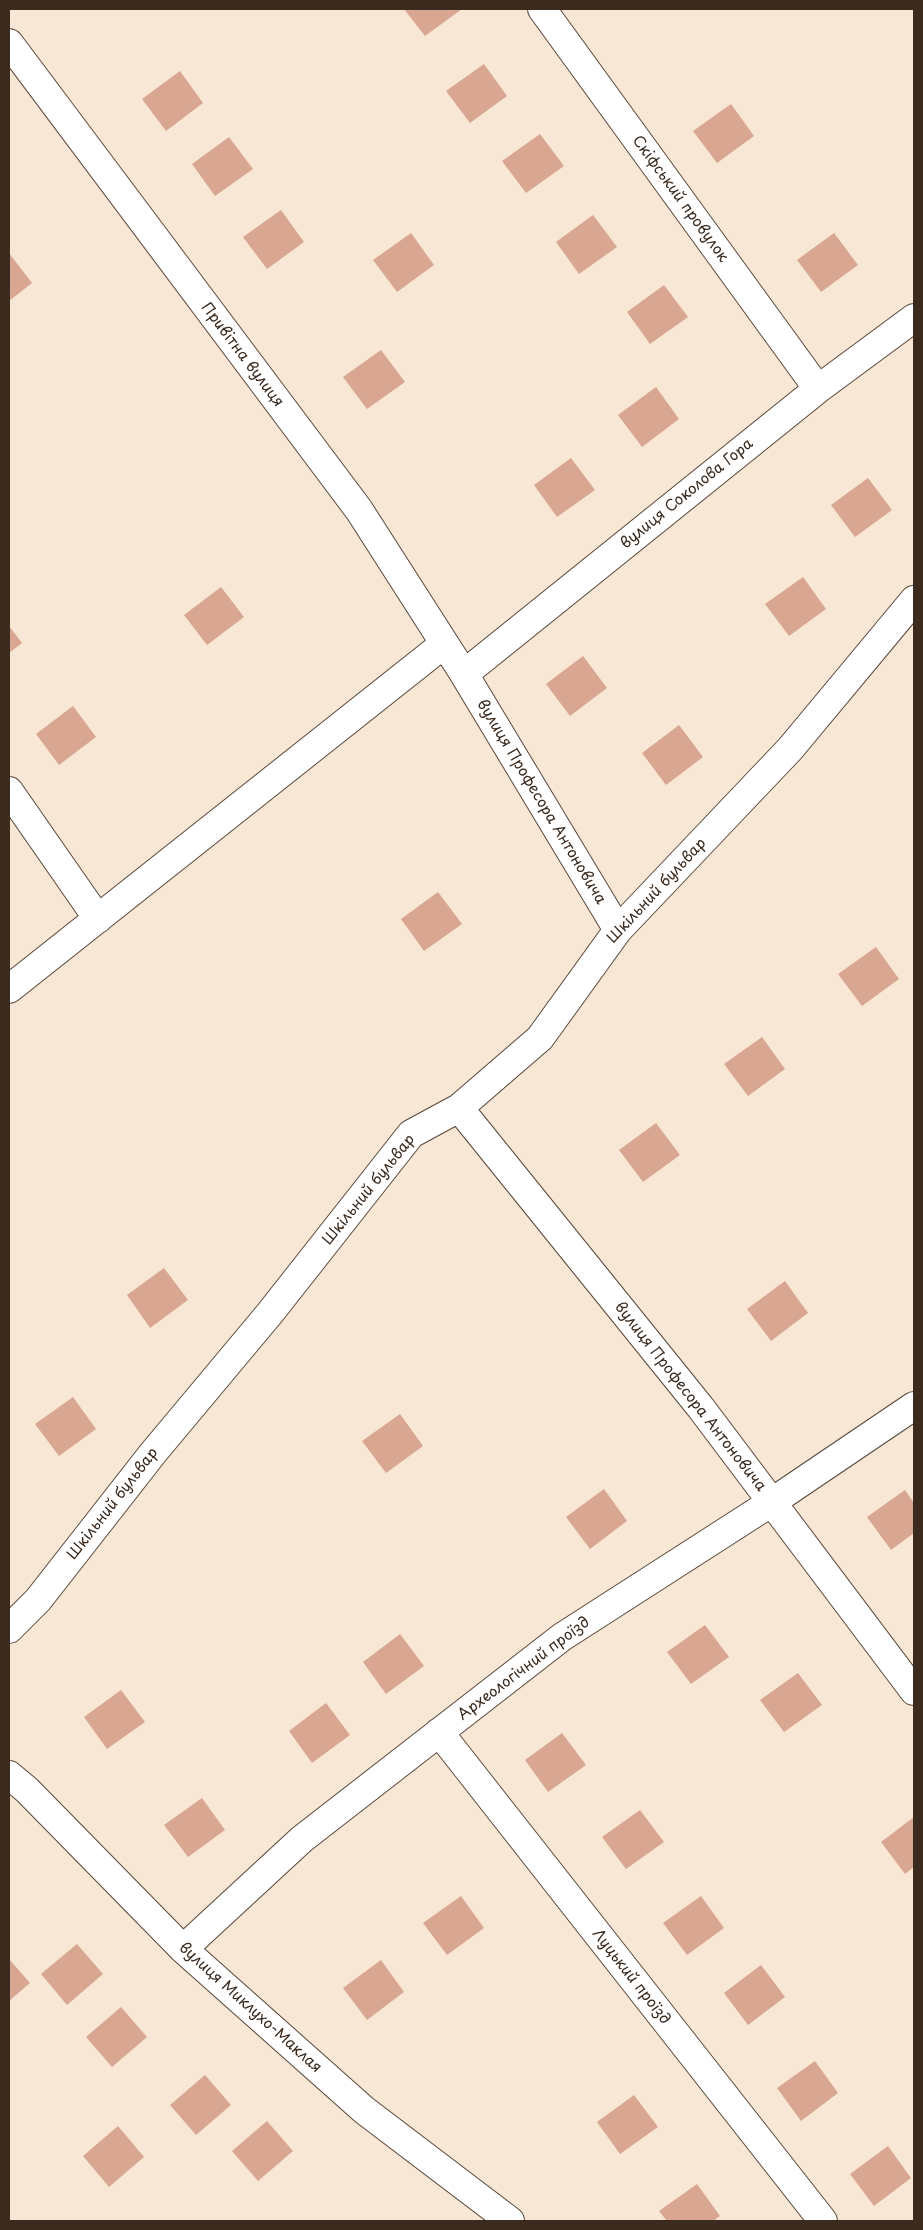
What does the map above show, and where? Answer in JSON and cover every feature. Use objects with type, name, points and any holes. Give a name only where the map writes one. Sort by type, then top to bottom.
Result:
[{"type":"street","name":"Скіфський провулок","points":[[542,9],[818,388]]},
{"type":"street","name":"Привітна вулиця","points":[[9,44],[359,510],[464,674]]},
{"type":"street","name":"вулиця Соколова Гора","points":[[464,674],[818,388],[914,318]]},
{"type":"street","name":"Шкільний бульвар","points":[[9,1629],[38,1600],[153,1453],[270,1312],[411,1134],[459,1108],[540,1038],[618,930],[790,749],[914,600]]},
{"type":"street","points":[[9,989],[444,644]]},
{"type":"street","name":"вулиця Професора Антоновича","points":[[464,674],[618,930]]},
{"type":"street","points":[[9,791],[98,919]]},
{"type":"street","name":"вулиця Професора Антоновича","points":[[459,1108],[701,1408],[914,1691]]},
{"type":"street","name":"Археологічний проїзд","points":[[183,1949],[302,1839],[562,1637],[772,1502],[914,1406]]},
{"type":"street","name":"Луцький проїзд","points":[[440,1732],[823,2221]]},
{"type":"street","name":"вулиця Миклухо-Маклая","points":[[9,1775],[27,1790],[183,1949],[364,2110],[510,2221]]},
{"type":"building","points":[[404,9],[462,9],[425,36]]},
{"type":"building","points":[[484,64],[507,96],[470,123],[446,91]]},
{"type":"building","points":[[180,71],[203,103],[166,131],[142,99]]},
{"type":"building","points":[[731,104],[754,136],[717,163],[693,131]]},
{"type":"building","points":[[540,134],[564,166],[526,193],[502,161]]},
{"type":"building","points":[[229,137],[253,169],[215,196],[192,164]]},
{"type":"building","points":[[281,210],[304,242],[267,269],[243,237]]},
{"type":"building","points":[[593,215],[617,247],[579,274],[556,242]]},
{"type":"building","points":[[411,233],[434,265],[397,292],[373,260]]},
{"type":"building","points":[[834,233],[858,265],[821,292],[797,260]]},
{"type":"building","points":[[9,253],[32,283],[9,301]]},
{"type":"building","points":[[664,285],[688,317],[650,344],[627,312]]},
{"type":"building","points":[[381,350],[405,382],[367,409],[343,377]]},
{"type":"building","points":[[656,387],[679,419],[642,447],[618,415]]},
{"type":"building","points":[[571,458],[595,490],[557,517],[534,485]]},
{"type":"building","points":[[868,478],[892,510],[855,537],[831,505]]},
{"type":"building","points":[[803,577],[826,609],[789,636],[765,604]]},
{"type":"building","points":[[221,587],[244,617],[207,645],[184,615]]},
{"type":"building","points":[[9,626],[22,643],[9,653]]},
{"type":"building","points":[[583,656],[607,688],[570,716],[546,684]]},
{"type":"building","points":[[73,706],[96,737],[59,765],[36,734]]},
{"type":"building","points":[[679,725],[703,757],[666,785],[642,753]]},
{"type":"building","points":[[438,892],[462,924],[424,951],[401,919]]},
{"type":"building","points":[[876,947],[899,979],[862,1006],[838,974]]},
{"type":"building","points":[[762,1037],[785,1069],[748,1096],[724,1064]]},
{"type":"building","points":[[656,1123],[680,1155],[643,1182],[619,1150]]},
{"type":"building","points":[[164,1268],[188,1300],[150,1328],[127,1295]]},
{"type":"building","points":[[785,1281],[808,1313],[771,1341],[747,1309]]},
{"type":"building","points":[[73,1397],[96,1429],[59,1456],[35,1424]]},
{"type":"building","points":[[400,1414],[423,1446],[386,1473],[362,1441]]},
{"type":"building","points":[[604,1489],[627,1521],[590,1549],[566,1517]]},
{"type":"building","points":[[905,1490],[914,1503],[914,1533],[891,1550],[867,1517]]},
{"type":"building","points":[[705,1625],[729,1657],[691,1684],[667,1652]]},
{"type":"building","points":[[400,1634],[424,1666],[386,1694],[363,1662]]},
{"type":"building","points":[[798,1673],[822,1705],[784,1732],[760,1700]]},
{"type":"building","points":[[121,1690],[145,1722],[107,1749],[84,1717]]},
{"type":"building","points":[[326,1703],[350,1735],[312,1763],[289,1731]]},
{"type":"building","points":[[562,1733],[586,1765],[548,1792],[525,1760]]},
{"type":"building","points":[[202,1798],[225,1830],[188,1857],[164,1825]]},
{"type":"building","points":[[640,1810],[664,1842],[626,1869],[602,1837]]},
{"type":"building","points":[[914,1817],[914,1867],[905,1874],[881,1842]]},
{"type":"building","points":[[461,1896],[484,1928],[447,1955],[423,1923]]},
{"type":"building","points":[[701,1896],[724,1928],[687,1955],[663,1923]]},
{"type":"building","points":[[77,1944],[103,1974],[67,2005],[41,1974]]},
{"type":"building","points":[[9,1959],[30,1983],[9,2001]]},
{"type":"building","points":[[381,1960],[404,1992],[367,2020],[343,1988]]},
{"type":"building","points":[[761,1965],[785,1997],[748,2025],[724,1993]]},
{"type":"building","points":[[121,2007],[147,2037],[112,2067],[86,2037]]},
{"type":"building","points":[[815,2061],[838,2093],[801,2121],[777,2088]]},
{"type":"building","points":[[205,2075],[231,2105],[196,2135],[170,2105]]},
{"type":"building","points":[[634,2095],[658,2127],[620,2154],[597,2122]]},
{"type":"building","points":[[267,2121],[293,2151],[258,2181],[232,2151]]},
{"type":"building","points":[[118,2126],[144,2157],[109,2187],[83,2156]]},
{"type":"building","points":[[888,2146],[911,2178],[874,2206],[850,2174]]},
{"type":"building","points":[[697,2184],[720,2216],[713,2221],[667,2221],[659,2211]]}]
